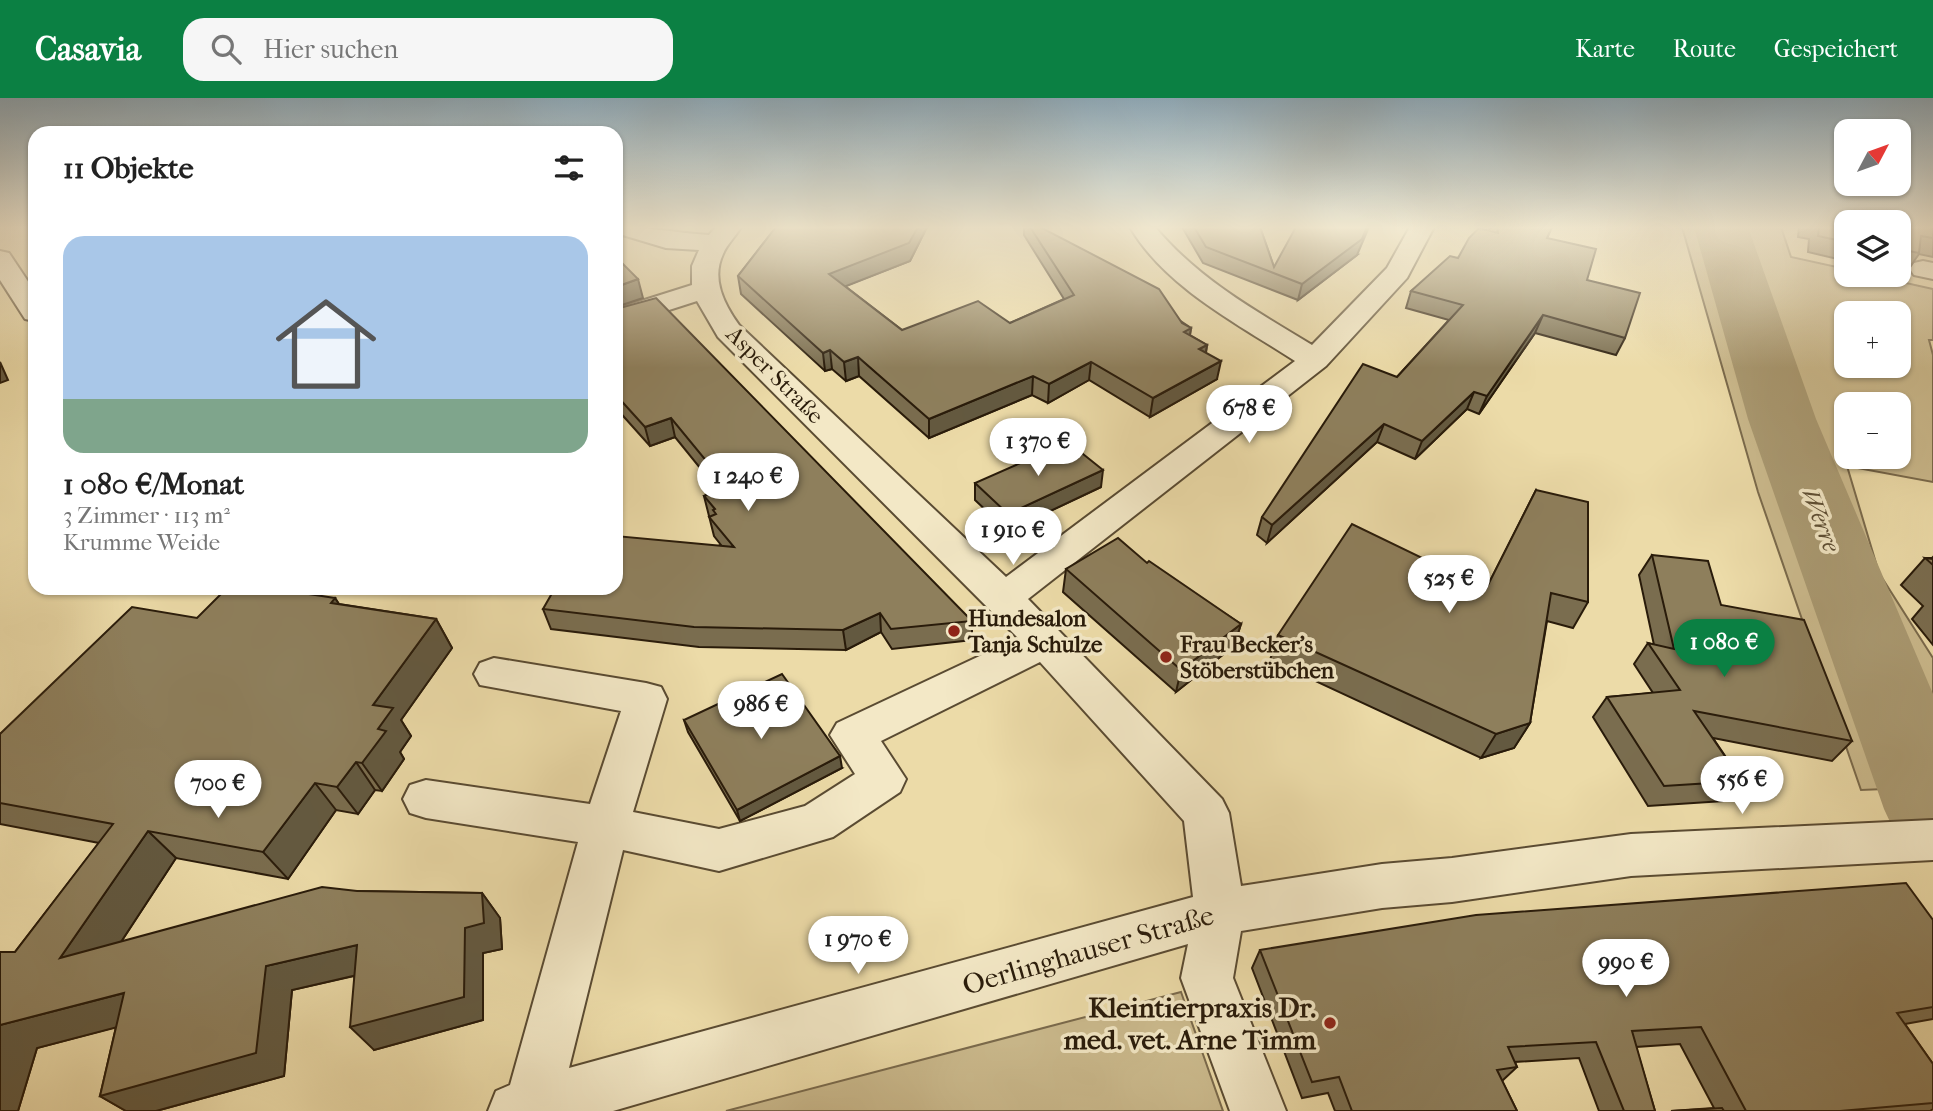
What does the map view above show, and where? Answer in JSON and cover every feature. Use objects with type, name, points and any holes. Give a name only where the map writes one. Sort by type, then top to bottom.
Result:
[{"type":"street","points":[[10,274],[28,302]]},
{"type":"street","points":[[623,316],[704,290],[704,274]]},
{"type":"street","points":[[1188,274],[1204,288],[1315,360]]},
{"type":"street","points":[[1004,598],[1315,360],[1396,274]]},
{"type":"street","name":"Asper Straße","points":[[704,290],[710,305],[728,331],[1004,598],[1206,813],[1220,912],[1207,978],[1258,1111]]},
{"type":"street","points":[[426,799],[606,826],[719,850],[817,823],[884,779],[852,734],[1046,642]]},
{"type":"street","points":[[494,674],[646,699],[606,826],[524,1109]]},
{"type":"street","name":"Oerlinghauser Straße","points":[[524,1109],[1220,912],[1382,886],[1452,880],[1631,855],[1933,840]]},
{"type":"shaded area","points":[[1696,274],[1834,274],[1834,287],[1911,287],[1911,284],[1933,289],[1933,340],[1929,340],[1933,355],[1933,482],[1863,469],[1911,469],[1911,392],[1834,392],[1834,469],[1848,469],[1879,573],[1933,658],[1933,787],[1861,790],[1758,492]]},
{"type":"shaded area","points":[[1181,992],[1223,1111],[726,1111]]},
{"type":"building","points":[[623,274],[633,274],[638,279],[623,284]]},
{"type":"building","points":[[829,274],[902,330],[978,301],[1010,323],[1074,295],[1061,274],[1131,274],[1159,289],[1182,323],[1191,328],[1184,332],[1207,345],[1199,349],[1221,361],[1153,398],[1091,362],[1049,384],[1033,376],[929,419],[858,357],[844,362],[830,350],[823,353],[738,276]]},
{"type":"building","points":[[1277,274],[1315,274],[1302,284]]},
{"type":"building","points":[[1430,274],[1589,274],[1587,280],[1640,293],[1625,338],[1543,315],[1487,396],[1474,392],[1422,441],[1384,424],[1272,525],[1262,517],[1363,364],[1397,377],[1463,305],[1411,291]]},
{"type":"building","points":[[656,298],[972,621],[891,629],[880,613],[843,630],[694,627],[543,609],[551,595],[623,595],[623,537],[734,547],[709,517],[716,514],[713,510],[715,509],[704,496],[727,486],[671,418],[645,427],[623,403],[623,307]]},
{"type":"building","points":[[1068,442],[1103,470],[1008,514],[975,483]]},
{"type":"building","points":[[1536,490],[1588,502],[1588,602],[1551,593],[1530,723],[1496,734],[1278,635],[1352,524],[1486,589]]},
{"type":"building","points":[[1118,538],[1147,563],[1149,561],[1241,624],[1181,670],[1066,569]]},
{"type":"building","points":[[1652,555],[1708,561],[1721,605],[1804,620],[1852,741],[1694,711],[1742,781],[1664,786],[1607,697],[1680,690],[1648,643],[1674,649]]},
{"type":"building","points":[[220,595],[315,595],[335,598],[331,603],[436,619],[373,705],[393,708],[378,729],[386,731],[362,763],[356,762],[337,787],[315,783],[263,852],[148,831],[60,958],[322,887],[357,891],[482,893],[484,923],[465,928],[464,997],[350,1027],[357,945],[266,966],[256,1053],[100,1096],[124,993],[0,1025],[0,952],[15,952],[113,824],[0,803],[0,734],[132,607],[197,618]]},
{"type":"building","points":[[782,674],[840,756],[737,810],[684,720]]},
{"type":"building","points":[[1906,883],[1933,920],[1933,1007],[1897,1013],[1933,1064],[1933,1103],[1840,1111],[1746,1111],[1701,1027],[1632,1031],[1655,1111],[1624,1111],[1596,1042],[1508,1047],[1517,1067],[1497,1070],[1517,1111],[1352,1111],[1339,1077],[1312,1082],[1260,950],[1476,915]]},
{"type":"building","points":[[1722,1108],[1724,1111],[1671,1111]]},
{"type":"waterway","name":"Werre","points":[[1736,274],[1782,419],[1933,809]]},
{"type":"place","name":"Hundesalon Tanja Schulze","points":[[954,631]]},
{"type":"place","name":"Frau Becker's Stöberstübchen","points":[[1166,657]]},
{"type":"place","name":"Kleintierpraxis Dr. med. vet. Arne Timm","points":[[1330,1023]]}]
